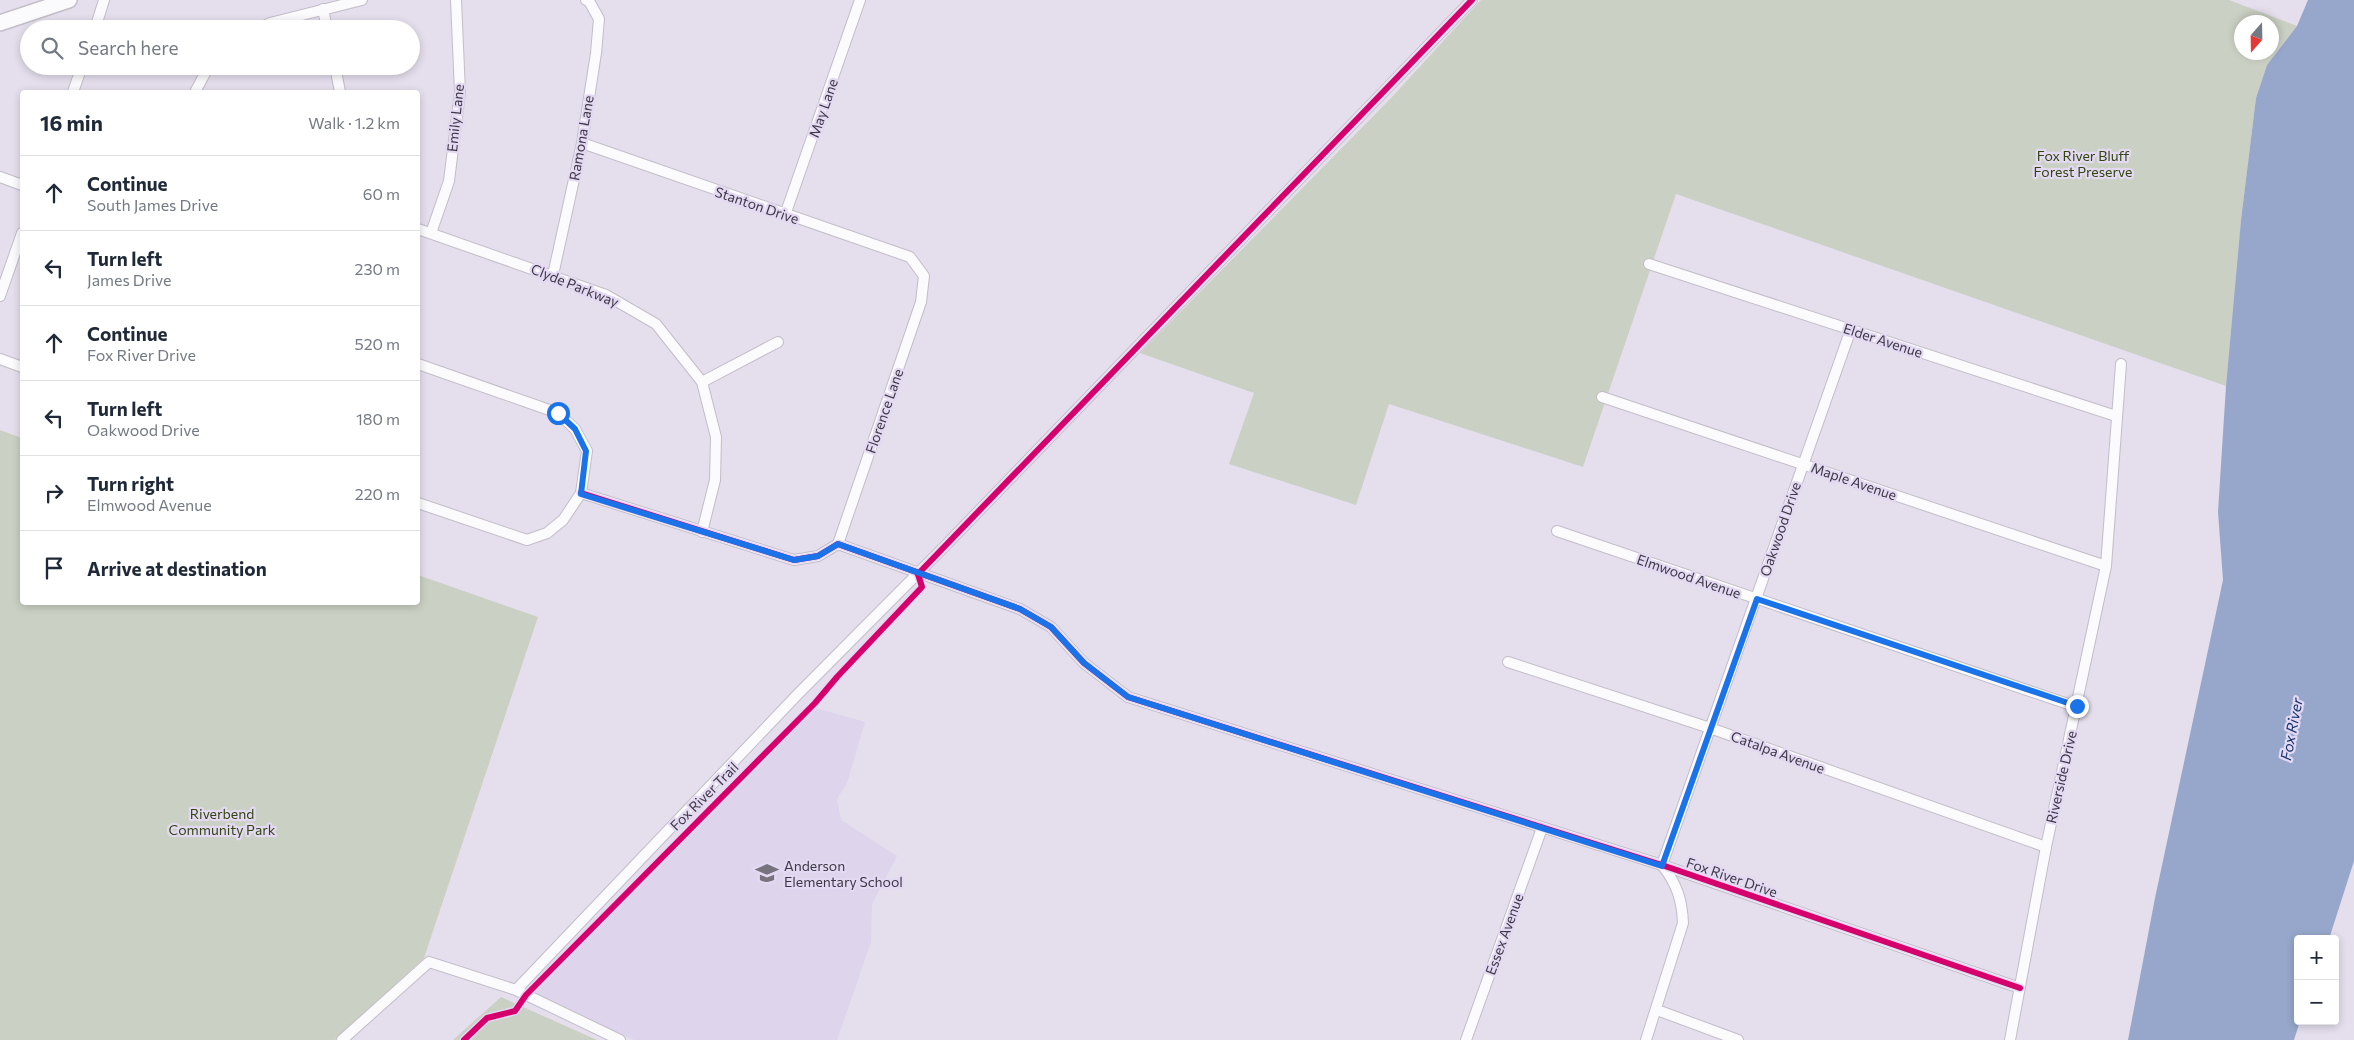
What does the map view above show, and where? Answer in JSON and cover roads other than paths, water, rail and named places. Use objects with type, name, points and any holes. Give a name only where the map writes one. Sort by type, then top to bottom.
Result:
[{"type":"main road","points":[[0,23],[69,0]]},
{"type":"street","points":[[98,20],[104,0]]},
{"type":"street","points":[[281,20],[362,0]]},
{"type":"street","name":"Emily Lane","points":[[431,233],[448,181],[460,92],[456,0]]},
{"type":"street","name":"May Lane","points":[[785,215],[860,0]]},
{"type":"street","points":[[516,990],[797,695],[918,574],[1472,0]]},
{"type":"street","name":"Ramona Lane","points":[[553,275],[582,143],[599,19],[588,1]]},
{"type":"street","points":[[323,9],[325,20]]},
{"type":"street","points":[[74,90],[79,75]]},
{"type":"street","points":[[196,90],[205,75]]},
{"type":"street","points":[[336,75],[340,90]]},
{"type":"street","name":"Stanton Drive","points":[[582,143],[910,257],[924,276]]},
{"type":"street","points":[[0,177],[20,183]]},
{"type":"street","name":"Clyde Parkway","points":[[420,230],[606,294],[656,324],[702,382],[716,437],[715,480],[702,532]]},
{"type":"street","points":[[0,296],[20,239]]},
{"type":"street","name":"Elder Avenue","points":[[1649,264],[2116,416]]},
{"type":"street","name":"Florence Lane","points":[[838,544],[921,302],[924,276]]},
{"type":"street","name":"Oakwood Drive","points":[[1662,866],[1757,599],[1802,463],[1851,329]]},
{"type":"street","points":[[702,382],[778,342]]},
{"type":"street","points":[[0,359],[20,366]]},
{"type":"street","name":"Riverside Drive","points":[[2010,1040],[2046,847],[2106,566],[2121,364]]},
{"type":"street","points":[[420,365],[558,413],[575,429],[586,451],[581,494],[563,520],[547,533],[528,540],[420,503]]},
{"type":"street","name":"Maple Avenue","points":[[1602,397],[2106,566]]},
{"type":"street","points":[[581,494],[794,560],[818,556],[838,544]]},
{"type":"street","name":"Elmwood Avenue","points":[[1557,531],[2077,706]]},
{"type":"street","name":"Fox River Drive","points":[[838,544],[1020,609],[1051,627],[1084,663],[1128,697],[1662,866],[2020,988]]},
{"type":"street","name":"Catalpa Avenue","points":[[1508,662],[1710,728],[2046,847]]},
{"type":"street","name":"Essex Avenue","points":[[1466,1040],[1542,828]]},
{"type":"street","points":[[1646,1040],[1683,923],[1682,906],[1678,890],[1662,866]]},
{"type":"street","points":[[342,1040],[429,962],[516,990],[620,1040]]},
{"type":"street","points":[[1657,1010],[1738,1040]]},
{"type":"water","name":"Fox River","points":[[2308,0],[2354,0],[2354,861],[2330,935],[2294,935],[2294,1025],[2299,1025],[2294,1040],[2128,1040],[2155,898],[2223,580],[2218,512],[2226,386],[2241,220],[2256,98],[2267,65],[2271,60],[2279,60],[2279,49],[2297,26]]},
{"type":"place","name":"Anderson Elementary School","points":[[767,873]]},
{"type":"park label","name":"Fox River Bluff Forest Preserve","points":[[2083,164]]},
{"type":"park label","name":"Riverbend Community Park","points":[[222,822]]}]
